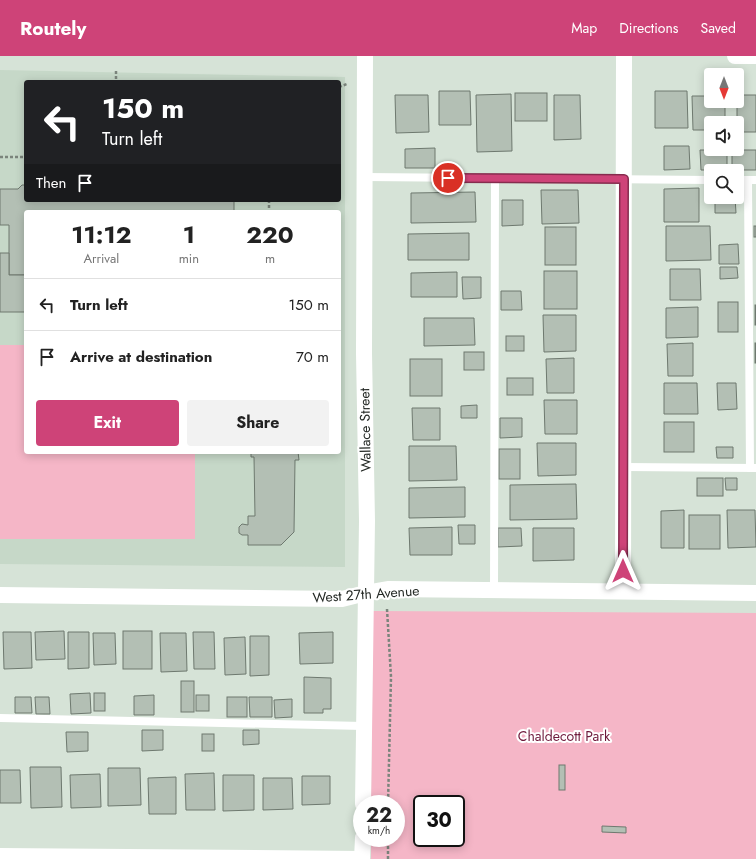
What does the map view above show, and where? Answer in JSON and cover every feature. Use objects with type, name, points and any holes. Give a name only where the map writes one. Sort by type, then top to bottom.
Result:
[{"type":"street","name":"Wallace Street","points":[[363,795],[367,521],[364,353],[365,56]]},
{"type":"street","points":[[623,591],[624,56]]},
{"type":"street","points":[[735,56],[756,56]]},
{"type":"street","name":"West 27th Avenue","points":[[0,595],[342,599],[366,593],[389,590],[756,592]]},
{"type":"street","points":[[0,856],[362,859],[363,847]]},
{"type":"lane","points":[[365,177],[704,180]]},
{"type":"lane","points":[[494,591],[495,178]]},
{"type":"lane","points":[[624,467],[753,468],[752,180]]},
{"type":"lane","points":[[0,718],[364,726]]},
{"type":"path","points":[[116,71],[116,80]]},
{"type":"path","points":[[341,86],[347,84]]},
{"type":"path","points":[[0,157],[24,157]]},
{"type":"path","points":[[388,609],[391,677],[388,795]]},
{"type":"path","points":[[388,847],[388,859]]},
{"type":"shaded area","points":[[0,70],[345,77],[345,567],[0,564]]},
{"type":"green space","points":[[0,345],[24,345],[24,454],[195,454],[195,539],[0,539]]},
{"type":"green space","name":"Chaldecott Park","points":[[373,611],[756,613],[756,859],[371,859],[371,847],[405,847],[405,795],[371,795]]},
{"type":"building","points":[[439,91],[470,91],[471,125],[439,125]]},
{"type":"building","points":[[655,91],[687,91],[688,128],[655,128]]},
{"type":"building","points":[[515,93],[547,93],[547,121],[515,121]]},
{"type":"building","points":[[511,94],[512,151],[477,152],[476,95]]},
{"type":"building","points":[[395,95],[428,95],[429,132],[396,133]]},
{"type":"building","points":[[554,95],[580,95],[581,139],[554,140]]},
{"type":"building","points":[[744,95],[756,95],[756,132],[744,132],[744,116],[737,116],[737,108],[744,108]]},
{"type":"building","points":[[692,96],[704,96],[704,108],[725,108],[725,116],[704,116],[704,130],[693,130]]},
{"type":"building","points":[[664,146],[689,146],[690,169],[664,170]]},
{"type":"building","points":[[435,148],[435,168],[405,168],[405,149]]},
{"type":"building","points":[[700,150],[704,150],[704,156],[727,156],[727,164],[704,164],[704,170],[701,170]]},
{"type":"building","points":[[744,150],[756,150],[756,170],[744,170],[744,164],[732,164],[732,156],[744,156]]},
{"type":"building","points":[[24,185],[24,202],[234,202],[234,210],[24,210],[24,275],[9,275],[9,225],[0,225],[0,189],[18,189]]},
{"type":"building","points":[[699,188],[699,222],[664,222],[664,189]]},
{"type":"building","points":[[541,190],[578,190],[579,223],[542,224]]},
{"type":"building","points":[[475,192],[476,222],[411,223],[411,193]]},
{"type":"building","points":[[502,200],[523,200],[523,225],[502,226]]},
{"type":"building","points":[[715,204],[735,204],[736,213],[715,213]]},
{"type":"building","points":[[666,226],[710,226],[711,260],[666,261]]},
{"type":"building","points":[[754,226],[756,226],[756,237],[754,237]]},
{"type":"building","points":[[545,227],[576,227],[576,265],[545,265]]},
{"type":"building","points":[[469,233],[469,260],[408,260],[408,234]]},
{"type":"building","points":[[738,244],[739,264],[719,264],[719,245]]},
{"type":"building","points":[[0,253],[9,253],[9,275],[24,275],[24,312],[0,312]]},
{"type":"building","points":[[720,267],[737,267],[738,278],[720,279]]},
{"type":"building","points":[[670,269],[700,269],[701,300],[670,300]]},
{"type":"building","points":[[544,271],[577,271],[577,309],[544,309]]},
{"type":"building","points":[[457,272],[457,297],[411,297],[411,273]]},
{"type":"building","points":[[462,277],[481,277],[481,298],[463,299]]},
{"type":"building","points":[[501,291],[521,291],[522,310],[501,310]]},
{"type":"building","points":[[718,302],[738,302],[738,332],[718,332]]},
{"type":"building","points":[[756,305],[756,325],[755,325]]},
{"type":"building","points":[[698,307],[698,337],[666,338],[666,308]]},
{"type":"building","points":[[543,315],[576,315],[576,351],[544,352]]},
{"type":"building","points":[[424,318],[474,318],[475,345],[424,346]]},
{"type":"building","points":[[506,336],[524,336],[524,351],[506,351]]},
{"type":"building","points":[[693,343],[693,376],[668,376],[667,344]]},
{"type":"building","points":[[756,343],[756,363],[755,363]]},
{"type":"building","points":[[464,352],[484,352],[484,370],[464,370]]},
{"type":"building","points":[[574,358],[574,393],[547,393],[546,359]]},
{"type":"building","points":[[410,359],[442,359],[442,396],[410,396]]},
{"type":"building","points":[[507,378],[533,378],[533,395],[507,395]]},
{"type":"building","points":[[664,383],[697,383],[698,414],[664,414]]},
{"type":"building","points":[[717,383],[736,383],[737,409],[718,410]]},
{"type":"building","points":[[544,400],[577,400],[577,434],[545,434]]},
{"type":"building","points":[[477,405],[477,418],[461,418],[461,406]]},
{"type":"building","points":[[412,408],[440,408],[440,440],[413,440]]},
{"type":"building","points":[[500,418],[522,418],[522,437],[500,438]]},
{"type":"building","points":[[664,422],[694,422],[694,452],[664,452]]},
{"type":"building","points":[[537,443],[576,443],[576,475],[538,476]]},
{"type":"building","points":[[409,446],[456,446],[457,480],[409,481]]},
{"type":"building","points":[[716,447],[733,447],[733,458],[717,458]]},
{"type":"building","points":[[499,449],[520,449],[520,479],[499,479]]},
{"type":"building","points":[[251,454],[298,454],[299,460],[295,460],[294,532],[281,545],[248,545],[248,535],[242,535],[239,533],[239,527],[242,524],[248,525],[248,516],[255,516],[254,457],[251,457]]},
{"type":"building","points":[[697,478],[723,478],[723,496],[697,496]]},
{"type":"building","points":[[725,478],[737,478],[737,490],[726,490]]},
{"type":"building","points":[[576,484],[577,519],[510,520],[510,485]]},
{"type":"building","points":[[465,487],[465,517],[409,518],[409,488]]},
{"type":"building","points":[[684,510],[684,548],[661,548],[661,511]]},
{"type":"building","points":[[727,510],[755,510],[756,547],[728,548]]},
{"type":"building","points":[[689,515],[720,515],[720,549],[689,549]]},
{"type":"building","points":[[458,525],[475,525],[475,544],[459,544]]},
{"type":"building","points":[[452,527],[452,555],[410,555],[409,528]]},
{"type":"building","points":[[498,528],[521,528],[522,546],[498,547]]},
{"type":"building","points":[[533,528],[574,528],[574,560],[533,561]]},
{"type":"building","points":[[64,631],[65,659],[36,660],[35,632]]},
{"type":"building","points":[[123,631],[152,631],[152,669],[123,669]]},
{"type":"building","points":[[3,632],[31,632],[32,668],[4,669]]},
{"type":"building","points":[[68,632],[89,632],[89,668],[68,669]]},
{"type":"building","points":[[193,632],[214,632],[215,669],[194,669]]},
{"type":"building","points":[[333,632],[333,663],[300,664],[299,633]]},
{"type":"building","points":[[93,633],[115,633],[116,664],[94,665]]},
{"type":"building","points":[[160,633],[186,633],[187,671],[161,672]]},
{"type":"building","points":[[250,636],[269,636],[269,675],[250,676]]},
{"type":"building","points":[[245,637],[246,674],[225,675],[224,638]]},
{"type":"building","points":[[304,677],[331,678],[331,709],[323,709],[323,713],[304,713]]},
{"type":"building","points":[[181,681],[194,681],[194,712],[181,712]]},
{"type":"building","points":[[90,693],[91,713],[71,714],[70,694]]},
{"type":"building","points":[[94,693],[105,693],[105,711],[94,711]]},
{"type":"building","points":[[154,695],[154,715],[134,715],[134,696]]},
{"type":"building","points":[[196,695],[209,695],[209,711],[196,711]]},
{"type":"building","points":[[15,697],[31,697],[32,713],[15,713]]},
{"type":"building","points":[[35,697],[49,697],[50,714],[36,714]]},
{"type":"building","points":[[227,697],[247,697],[247,717],[227,717]]},
{"type":"building","points":[[249,697],[272,697],[272,717],[250,717]]},
{"type":"building","points":[[292,699],[292,717],[275,718],[274,700]]},
{"type":"building","points":[[142,730],[163,730],[163,750],[142,751]]},
{"type":"building","points":[[243,730],[259,730],[259,744],[243,745]]},
{"type":"building","points":[[66,732],[88,732],[88,751],[67,752]]},
{"type":"building","points":[[202,734],[214,734],[214,751],[202,751]]},
{"type":"building","points":[[559,765],[565,765],[565,790],[559,790]]},
{"type":"building","points":[[30,767],[61,767],[62,807],[31,808]]},
{"type":"building","points":[[108,768],[140,768],[141,805],[108,806]]},
{"type":"building","points":[[0,770],[20,770],[21,803],[0,803]]},
{"type":"building","points":[[214,773],[215,810],[186,810],[185,774]]},
{"type":"building","points":[[100,774],[101,807],[71,808],[70,775]]},
{"type":"building","points":[[223,775],[254,775],[254,810],[223,811]]},
{"type":"building","points":[[302,776],[330,776],[330,804],[302,805]]},
{"type":"building","points":[[176,777],[176,814],[149,814],[148,778]]},
{"type":"building","points":[[263,778],[292,778],[293,809],[263,810]]},
{"type":"building","points":[[602,826],[626,827],[626,833],[602,832]]},
{"type":"route","points":[[448,178],[624,179],[623,571]]}]
